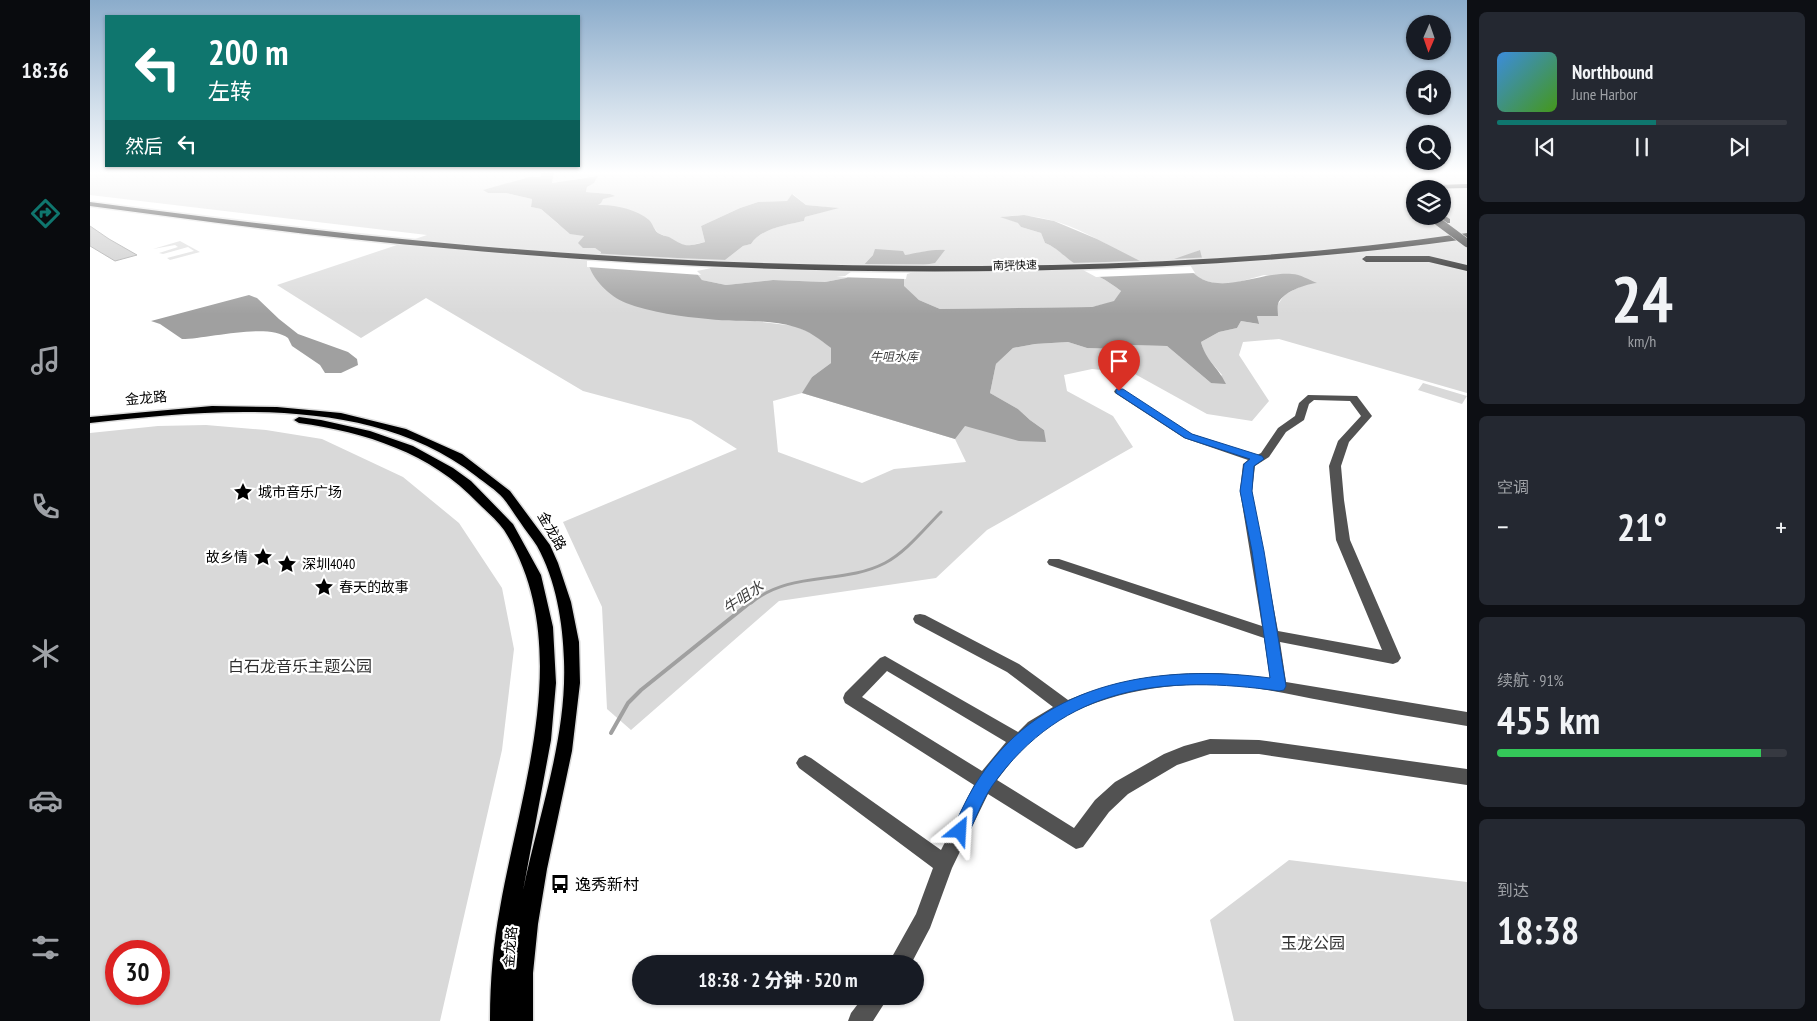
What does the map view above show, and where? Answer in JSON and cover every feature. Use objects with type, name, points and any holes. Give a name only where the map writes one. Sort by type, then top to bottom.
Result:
[{"type":"highway","name":"南坪快速","points":[[192,220],[364,243],[554,262],[719,272],[1058,272]]},
{"type":"highway","points":[[1447,225],[1467,243]]},
{"type":"highway","points":[[1450,225],[1467,236]]},
{"type":"highway","points":[[1308,255],[1467,230]]},
{"type":"highway","points":[[1058,272],[1308,255],[1413,244],[1467,236]]},
{"type":"highway","points":[[1058,272],[1229,268],[1430,250],[1467,243]]},
{"type":"highway","points":[[1317,261],[1398,258],[1429,259],[1467,268]]},
{"type":"main road","name":"金龙路","points":[[90,420],[184,411],[242,409],[318,414],[366,421],[416,436],[473,465],[503,490],[531,525],[549,557],[562,596],[572,650],[572,677],[571,704],[562,762],[533,892],[529,919],[523,971],[522,1021]]},
{"type":"main road","name":"金龙路","points":[[90,425],[158,418],[248,416],[306,420],[353,430],[400,445],[432,460],[478,492],[511,529],[533,569],[541,594],[547,627],[549,682],[539,756],[509,917],[504,953],[501,1021]]},
{"type":"street","points":[[1119,391],[1188,436],[1258,459]]},
{"type":"street","points":[[1054,562],[1271,635],[1393,658],[1343,540],[1335,466],[1344,441],[1367,416],[1353,398],[1312,396],[1304,403],[1300,418],[1282,430],[1265,454],[1249,464],[1246,491],[1258,551],[1271,635],[1279,686]]},
{"type":"street","points":[[920,619],[1013,668],[1067,708]]},
{"type":"street","points":[[1019,741],[885,662],[851,698],[1076,840],[1112,795],[1163,762],[1178,755],[1208,747],[1224,745],[1259,747],[1467,777]]},
{"type":"street","points":[[904,955],[923,920],[944,864],[985,782],[1019,741],[1034,729],[1067,708],[1097,695],[1121,688],[1164,680],[1229,679],[1467,719]]},
{"type":"street","points":[[805,763],[944,864]]},
{"type":"street","points":[[859,1021],[871,1005]]},
{"type":"green space","points":[[298,220],[553,220],[585,237],[595,248],[601,251],[599,256],[755,321],[795,326],[813,334],[831,348],[831,363],[812,377],[803,393],[964,426],[1044,430],[1018,409],[990,393],[996,364],[1013,348],[1035,344],[1068,342],[1087,348],[1117,349],[1130,345],[1167,346],[1211,383],[1222,375],[1205,355],[1201,342],[1219,332],[1237,328],[1241,321],[1258,324],[1257,316],[1279,303],[1284,295],[1303,285],[1316,283],[1264,275],[1235,283],[1213,283],[1195,277],[1186,265],[1200,250],[1166,263],[1149,264],[1133,259],[1075,228],[1050,220],[1406,220],[1406,225],[1451,225],[1451,220],[1467,220],[1467,393],[1279,339],[1243,342],[1239,355],[1269,401],[1252,421],[1207,414],[1133,373],[1092,369],[1064,375],[1067,391],[1113,416],[1133,447],[987,530],[936,578],[779,601],[631,730],[607,709],[602,607],[563,522],[737,449],[691,420],[583,391],[426,298],[361,338],[277,285],[427,235]],"holes":[[[802,393],[955,439],[966,462],[894,469],[862,483],[778,452],[773,401]]]},
{"type":"green space","points":[[647,220],[715,220],[701,226],[705,242],[687,246],[675,243],[670,238],[658,233]]},
{"type":"green space","points":[[804,220],[1009,220],[1019,223],[1021,227],[1041,233],[1045,243],[1058,250],[1077,265],[1121,291],[1114,302],[1092,307],[940,309],[919,300],[903,286],[905,272],[944,250],[901,255],[873,255],[859,270],[846,278],[825,282],[773,280],[726,285],[702,280],[692,269],[720,264],[743,246],[751,244],[761,234]]},
{"type":"green space","points":[[180,241],[200,252],[170,260],[167,258],[194,251],[188,247],[163,254],[159,253],[178,247],[175,245],[153,249]]},
{"type":"green space","points":[[1423,383],[1467,396],[1462,404],[1418,390]]},
{"type":"green space","name":"白石龙音乐主题公园","points":[[206,425],[266,430],[322,439],[403,477],[459,523],[502,588],[514,649],[502,750],[440,1021],[90,1021],[90,433],[158,426]]},
{"type":"green space","name":"玉龙公园","points":[[1289,860],[1467,882],[1467,1021],[1234,1021],[1210,920]]},
{"type":"water","name":"牛咀水库","points":[[553,220],[649,220],[658,233],[679,243],[693,245],[705,242],[701,226],[715,220],[804,220],[761,234],[751,244],[743,246],[720,264],[693,269],[702,280],[726,285],[773,280],[825,282],[846,278],[859,270],[873,255],[875,249],[903,251],[905,255],[945,250],[935,263],[918,266],[904,272],[904,286],[919,300],[940,309],[1092,307],[1114,301],[1121,291],[1077,265],[1045,243],[1041,233],[1021,227],[1018,223],[1008,220],[1054,221],[1097,239],[1140,261],[1157,265],[1200,250],[1202,258],[1193,260],[1186,265],[1197,276],[1209,282],[1235,282],[1278,274],[1295,274],[1317,283],[1301,287],[1284,296],[1278,304],[1278,316],[1257,316],[1259,324],[1241,321],[1237,328],[1219,332],[1201,342],[1203,349],[1226,384],[1211,383],[1167,346],[1130,345],[1117,349],[1087,348],[1068,342],[1035,344],[1013,348],[996,364],[990,393],[1018,409],[1044,430],[1046,442],[1019,441],[965,426],[955,439],[802,393],[812,377],[831,363],[831,348],[805,331],[784,324],[719,320],[667,314],[620,300],[602,287],[590,269],[588,263],[599,256],[601,252],[595,248],[583,248],[578,243],[584,236],[570,234]]},
{"type":"water","points":[[249,295],[257,298],[298,334],[348,352],[357,359],[358,365],[341,373],[325,373],[320,365],[292,346],[288,338],[279,333],[252,331],[182,339],[160,324],[151,321]]},
{"type":"pier","points":[[596,254],[727,261],[721,266],[697,271],[701,275],[587,267],[587,261]]},
{"type":"pier","points":[[1204,259],[1190,265],[1195,273],[1096,277],[1072,264],[1157,263]]},
{"type":"pier","points":[[861,265],[934,266],[907,274],[906,279],[836,277],[845,276]]},
{"type":"building","points":[[90,226],[137,255],[115,261],[90,246]]},
{"type":"waterway","name":"牛咀水","points":[[751,603],[783,586],[852,574],[869,570],[885,563],[907,547],[941,512]]},
{"type":"waterway","name":"牛咀水","points":[[611,733],[628,703],[641,690],[752,601]]},
{"type":"place","name":"城市音乐广场","points":[[243,492]]},
{"type":"place","name":"故乡情","points":[[263,557]]},
{"type":"place","name":"深圳4040","points":[[287,564]]},
{"type":"place","name":"春天的故事","points":[[324,587]]},
{"type":"place","name":"逸秀新村","points":[[560,884]]},
{"type":"route","points":[[960,831],[985,782],[1007,754],[1034,729],[1050,717],[1067,708],[1097,695],[1129,685],[1164,680],[1200,678],[1239,680],[1279,686],[1258,551],[1246,491],[1249,464],[1258,459],[1188,436],[1119,391]]}]
